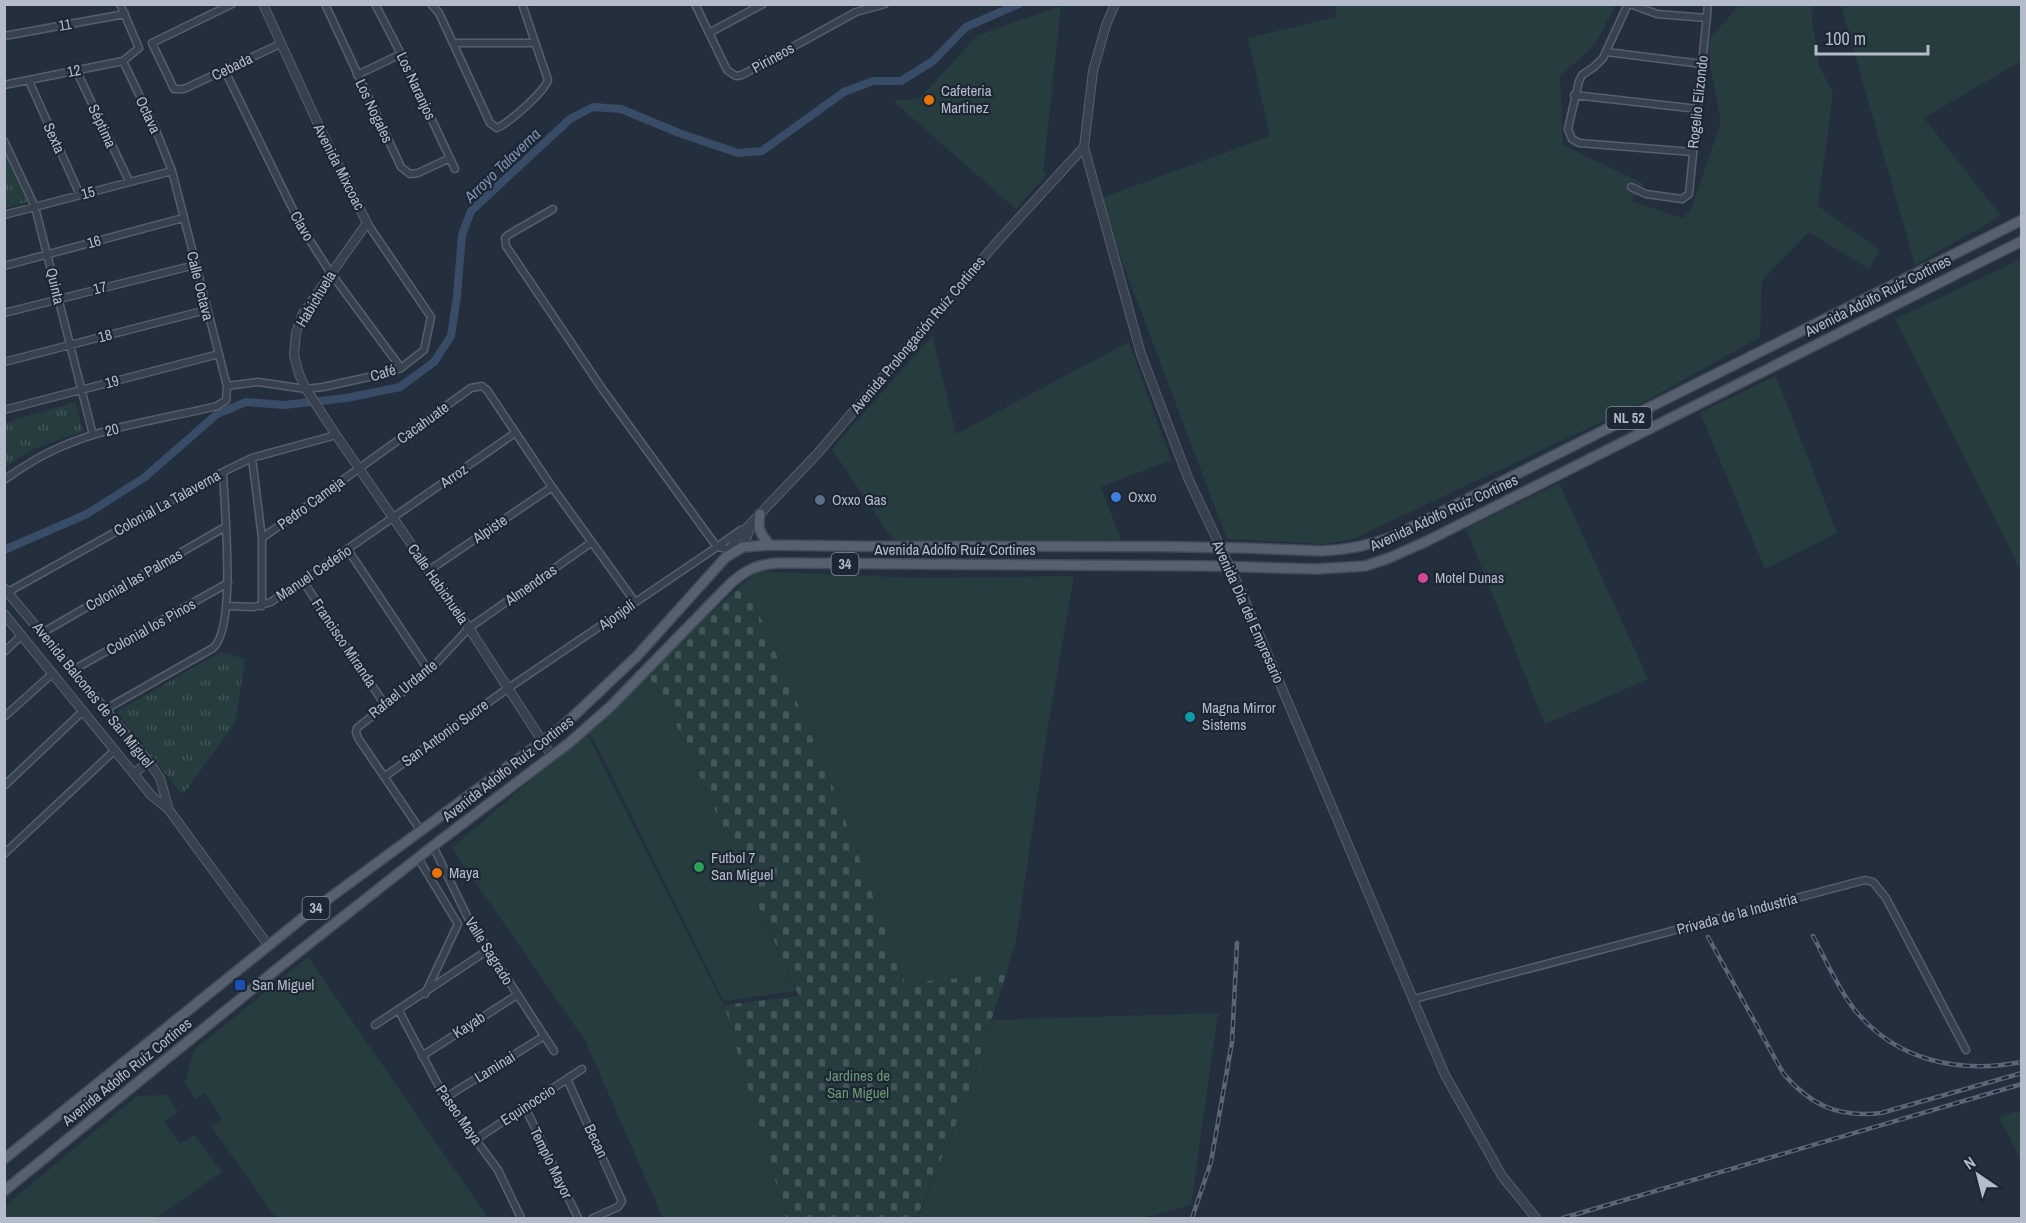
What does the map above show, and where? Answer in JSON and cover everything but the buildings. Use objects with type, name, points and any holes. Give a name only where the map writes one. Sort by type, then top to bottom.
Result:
[{"type":"main road","name":"Avenida Adolfo Ruíz Cortines","points":[[4,1159],[268,945],[542,742],[585,706],[637,656],[734,551],[770,544],[1219,547],[1321,551],[1344,550],[1370,545],[1392,537],[2022,220]]},
{"type":"main road","name":"Avenida Adolfo Ruíz Cortines","points":[[4,1191],[282,965],[552,756],[611,706],[729,585],[741,574],[755,566],[768,563],[1229,566],[1316,569],[1365,566],[1389,558],[1445,532],[2022,241]]},
{"type":"main road","points":[[760,514],[758,528],[770,544]]},
{"type":"street","points":[[120,4],[124,14]]},
{"type":"street","name":"Cebada","points":[[232,4],[152,43],[171,85],[178,90],[184,89],[280,44]]},
{"type":"street","name":"Avenida Mixcoac","points":[[262,4],[367,223],[429,313],[431,321]]},
{"type":"street","name":"Los Nogales","points":[[325,4],[405,172],[418,173],[450,158]]},
{"type":"street","name":"Los Naranjos","points":[[375,4],[455,169]]},
{"type":"street","points":[[431,5],[440,4],[440,13]]},
{"type":"street","points":[[431,5],[440,13],[490,123],[497,128],[509,120],[547,83],[547,74],[522,4]]},
{"type":"street","name":"Pirineos","points":[[694,4],[727,70],[736,76],[742,75],[856,12],[885,4]]},
{"type":"street","points":[[709,33],[763,4]]},
{"type":"street","points":[[852,4],[856,12]]},
{"type":"street","points":[[1084,147],[1094,71],[1115,4]]},
{"type":"street","points":[[1693,152],[1579,143],[1572,139],[1568,129],[1580,77],[1599,62],[1607,52],[1629,4],[1649,12],[1670,16],[1707,18]]},
{"type":"street","name":"Rogelio Elizondo","points":[[1631,187],[1646,194],[1686,198],[1689,194],[1708,4]]},
{"type":"street","name":"11","points":[[4,36],[124,14]]},
{"type":"street","name":"12","points":[[4,85],[123,61],[139,48],[124,14]]},
{"type":"street","points":[[454,44],[536,43]]},
{"type":"street","points":[[1607,52],[1702,64]]},
{"type":"street","points":[[357,75],[401,54]]},
{"type":"street","name":"Octava","points":[[123,61],[155,128],[172,171]]},
{"type":"street","name":"Séptima","points":[[76,70],[129,182]]},
{"type":"street","name":"Clavo","points":[[225,71],[302,228],[330,272],[401,368]]},
{"type":"street","name":"Sexta","points":[[29,81],[80,195]]},
{"type":"street","points":[[1574,95],[1698,109]]},
{"type":"street","name":"Quinta","points":[[4,141],[35,207],[93,435]]},
{"type":"street","name":"Avenida Prolongación Ruíz Cortines","points":[[717,547],[751,523],[818,453],[998,242],[1084,147]]},
{"type":"street","name":"Avenida Día del Empresario","points":[[1084,147],[1141,354],[1180,458],[1229,566],[1414,999],[1444,1075],[1502,1176],[1536,1218]]},
{"type":"street","name":"15","points":[[4,215],[172,171]]},
{"type":"street","name":"Calle Octava","points":[[172,171],[227,386],[226,400]]},
{"type":"street","points":[[553,209],[508,235],[505,238],[506,246],[603,390],[717,547],[734,551]]},
{"type":"street","name":"16","points":[[4,266],[183,218]]},
{"type":"street","name":"Habichuela","points":[[322,414],[307,390],[294,355],[296,333],[302,315],[330,272],[367,223]]},
{"type":"street","name":"17","points":[[4,313],[195,265]]},
{"type":"street","name":"18","points":[[4,362],[206,310]]},
{"type":"street","name":"Café","points":[[227,386],[258,382],[307,390],[401,368],[424,350],[431,321]]},
{"type":"street","name":"19","points":[[4,410],[219,354]]},
{"type":"street","name":"Cacahuate","points":[[359,468],[471,387],[482,386],[487,390],[515,433]]},
{"type":"street","name":"20","points":[[4,480],[57,448],[93,435],[217,406],[226,400]]},
{"type":"street","name":"Calle Habichuela","points":[[322,414],[469,628],[552,756]]},
{"type":"street","points":[[515,433],[635,602]]},
{"type":"street","name":"Arroz","points":[[393,518],[515,433]]},
{"type":"street","name":"Colonial La Talaverna","points":[[6,590],[252,458],[336,435]]},
{"type":"street","points":[[252,458],[262,538],[262,606]]},
{"type":"street","name":"Pedro Cameja","points":[[262,538],[359,468]]},
{"type":"street","points":[[106,709],[213,648],[221,639],[227,606],[228,583],[224,472]]},
{"type":"street","name":"Alpiste","points":[[428,571],[552,487]]},
{"type":"street","name":"Manuel Cedeño","points":[[227,606],[262,606],[303,581],[393,518]]},
{"type":"street","name":"Avenida Prolongación Ruíz Cortines","points":[[734,551],[751,523]]},
{"type":"street","name":"Avenida Prolongación Ruíz Cortines","points":[[734,551],[751,523]]},
{"type":"street","name":"Colonial las Palmas","points":[[42,633],[225,527]]},
{"type":"street","name":"Almendras","points":[[469,628],[592,542]]},
{"type":"street","name":"Ajonjolí","points":[[507,689],[717,547]]},
{"type":"street","points":[[348,550],[429,671]]},
{"type":"street","name":"Francisco Miranda","points":[[303,581],[385,705]]},
{"type":"street","name":"Colonial los Pinos","points":[[73,670],[228,583]]},
{"type":"street","name":"Avenida Balcones de San Miguel","points":[[6,590],[149,762],[160,778],[169,810]]},
{"type":"street","name":"Avenida Balcones de San Miguel","points":[[4,614],[152,795],[169,810],[268,945]]},
{"type":"street","name":"Rafael Urdante","points":[[384,777],[356,732],[361,724],[429,671],[469,628]]},
{"type":"street","points":[[4,652],[22,635]]},
{"type":"street","points":[[39,655],[52,645]]},
{"type":"street","points":[[4,717],[54,673]]},
{"type":"street","name":"San Antonio Sucre","points":[[384,777],[507,689]]},
{"type":"street","points":[[4,786],[83,711]]},
{"type":"street","points":[[4,854],[115,750]]},
{"type":"street","points":[[134,773],[149,762]]},
{"type":"street","points":[[384,777],[420,831]]},
{"type":"street","name":"Valle Sagrado","points":[[433,846],[468,918],[554,1051]]},
{"type":"street","points":[[418,858],[458,924]]},
{"type":"street","name":"Privada de la Industria","points":[[1414,999],[1865,880],[1873,882],[1886,898],[1966,1050]]},
{"type":"street","points":[[425,994],[458,924],[468,918]]},
{"type":"street","points":[[375,1025],[425,994],[488,950]]},
{"type":"street","name":"Kayab","points":[[422,1056],[517,994]]},
{"type":"street","name":"Paseo Maya","points":[[399,1011],[445,1098],[498,1170],[521,1218]]},
{"type":"street","name":"Laminai","points":[[445,1098],[544,1036]]},
{"type":"street","name":"Equinoccio","points":[[475,1140],[582,1069]]},
{"type":"street","name":"Becan","points":[[567,1079],[621,1196],[622,1204],[594,1218]]},
{"type":"street","name":"Templo Mayor","points":[[525,1107],[578,1218]]},
{"type":"green space","points":[[1616,4],[1595,45],[1560,76],[1563,145],[1644,184],[1631,201],[1683,218],[1691,210],[1721,122],[1706,43],[1739,5],[1816,5],[1811,12],[1819,66],[1833,93],[1818,206],[1880,250],[1869,269],[1809,232],[1762,280],[1760,337],[1646,401],[1351,540],[1323,544],[1227,539],[1114,240],[1102,198],[1270,136],[1248,38],[1337,17],[1334,5]]},
{"type":"green space","points":[[1837,5],[2021,5],[2021,61],[1924,118],[2001,216],[1915,265],[1841,6]]},
{"type":"green space","points":[[1061,6],[1043,172],[1046,175],[1016,209],[893,101],[920,98],[978,35]]},
{"type":"green space","points":[[4,151],[27,202],[5,208],[4,208]]},
{"type":"green space","points":[[2021,259],[2021,571],[1895,319]]},
{"type":"green space","points":[[932,336],[956,434],[1129,342],[1171,460],[1101,487],[1121,540],[893,540],[832,449]]},
{"type":"green space","points":[[1776,376],[1837,533],[1765,569],[1700,412]]},
{"type":"green space","points":[[75,402],[83,431],[31,450],[5,467],[5,423]]},
{"type":"green space","points":[[1559,483],[1648,679],[1545,724],[1466,529]]},
{"type":"green space","points":[[758,571],[919,578],[1074,576],[1048,726],[1016,940],[1006,974],[905,983],[829,776],[745,582]]},
{"type":"green space","name":"Jardines de San Miguel","points":[[745,582],[829,776],[905,983],[1006,974],[967,1097],[917,1218],[786,1218],[724,1005],[799,996],[672,715],[646,672]]},
{"type":"green space","points":[[221,652],[245,659],[235,723],[184,793],[181,793],[118,714],[118,711]]},
{"type":"green space","points":[[646,672],[672,715],[796,991],[724,1001],[607,765],[592,737],[587,734],[724,1005],[786,1218],[663,1218],[586,1042],[452,848],[586,732]]},
{"type":"green space","points":[[308,957],[488,1218],[276,1218],[211,1126],[222,1118],[204,1093],[196,1099],[185,1083],[194,1050]]},
{"type":"green space","points":[[1218,1013],[1191,1205],[1144,1218],[918,1218],[967,1097],[992,1020]]},
{"type":"green space","points":[[167,1095],[178,1111],[164,1122],[180,1144],[194,1135],[222,1172],[156,1218],[5,1218],[5,1206],[137,1096]]},
{"type":"green space","points":[[2022,1110],[2021,1160],[1999,1117]]},
{"type":"waterway","name":"Arroyo Talaverna","points":[[4,550],[87,514],[145,477],[217,414],[246,402],[284,405],[347,398],[400,387],[434,362],[451,336],[462,235],[471,211],[570,119],[593,107],[621,109],[679,133],[738,153],[762,151],[844,92],[873,81],[901,81],[933,61],[966,27],[1019,4]]},
{"type":"railway","points":[[1813,936],[1848,1001],[1871,1027],[1889,1041],[1930,1060],[1952,1064],[1975,1066],[2022,1062]]},
{"type":"railway","points":[[1708,937],[1783,1073],[1804,1093],[1826,1107],[1851,1113],[1881,1113],[2022,1073]]},
{"type":"railway","points":[[1192,1218],[1211,1162],[1232,1042],[1237,943]]},
{"type":"railway","points":[[1563,1218],[2022,1084]]},
{"type":"place","name":"Cafeteria Martinez","points":[[929,100]]},
{"type":"place","name":"Oxxo","points":[[1116,497]]},
{"type":"place","name":"Oxxo Gas","points":[[820,500]]},
{"type":"place","name":"Motel Dunas","points":[[1423,578]]},
{"type":"place","name":"Magna Mirror Sistems","points":[[1190,717]]},
{"type":"place","name":"Futbol 7 San Miguel","points":[[699,867]]},
{"type":"place","name":"Maya","points":[[437,873]]},
{"type":"place","name":"San Miguel","points":[[240,985]]}]
